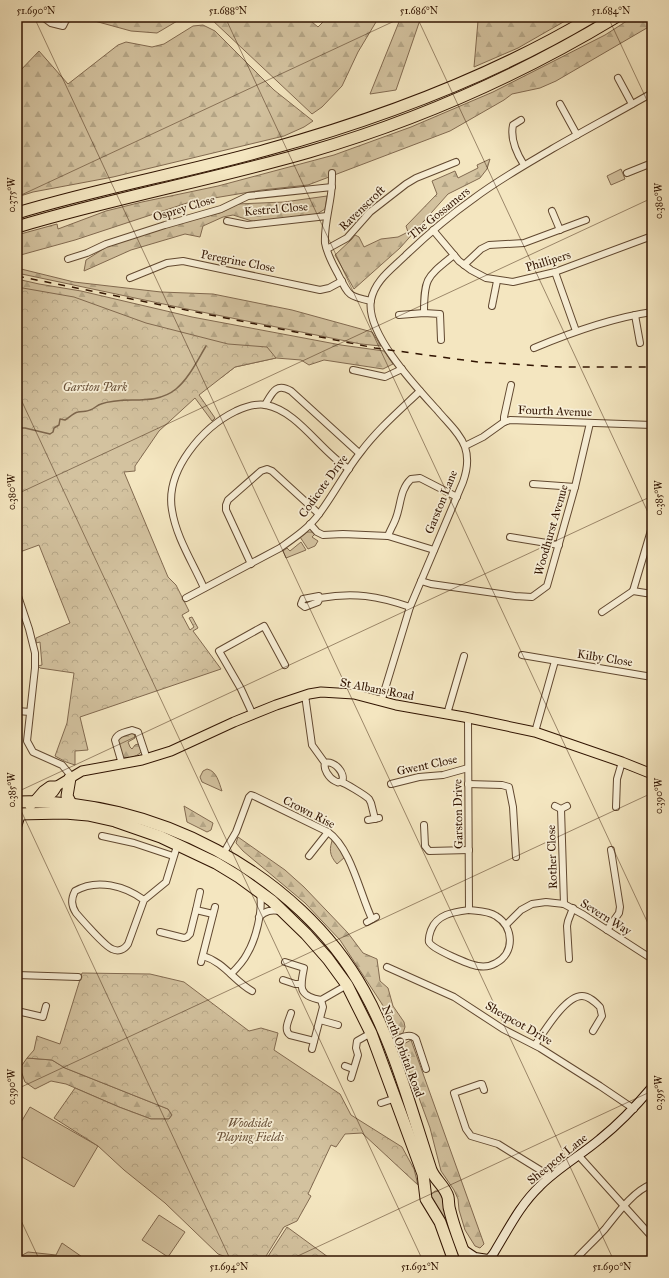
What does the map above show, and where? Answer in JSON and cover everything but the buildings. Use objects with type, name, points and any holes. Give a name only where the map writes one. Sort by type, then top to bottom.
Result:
[{"type":"highway","points":[[17,213],[97,191],[265,150],[371,118],[425,98],[477,76],[525,53],[592,17]]},
{"type":"highway","points":[[17,227],[101,204],[269,163],[309,152],[373,131],[430,110],[482,87],[586,36],[616,17]]},
{"type":"highway","points":[[70,777],[67,796],[71,804]]},
{"type":"highway","points":[[35,801],[50,808],[57,808],[65,813]]},
{"type":"highway","name":"North Orbital Road","points":[[17,802],[35,801],[71,804],[123,814],[181,833],[243,865],[279,892],[318,928],[345,962],[363,990],[389,1044],[432,1173],[448,1197],[450,1212],[467,1261]]},
{"type":"highway","name":"North Orbital Road","points":[[18,814],[65,813],[88,815],[115,821],[140,829],[178,844],[216,863],[260,892],[284,912],[324,954],[347,985],[356,1001],[371,1033],[423,1174],[426,1199],[440,1222],[454,1261]]},
{"type":"highway","points":[[426,1191],[440,1184]]},
{"type":"main road","name":"St Albans Road","points":[[18,814],[35,801],[45,789],[50,786],[57,786],[70,777],[89,769],[147,759],[171,751],[252,714],[305,695],[321,692],[354,694],[381,702],[535,732],[652,774]]},
{"type":"street","points":[[43,17],[51,23],[63,26],[66,20],[70,17]]},
{"type":"street","points":[[618,78],[632,104]]},
{"type":"street","name":"The Gossamers","points":[[377,286],[381,279],[433,230],[473,198],[524,165],[652,93]]},
{"type":"street","points":[[560,104],[578,135]]},
{"type":"street","points":[[521,120],[513,125],[513,138],[516,151],[524,165]]},
{"type":"street","name":"Ravenscroft","points":[[327,249],[347,238],[370,212],[406,184],[416,178],[456,162]]},
{"type":"street","points":[[627,173],[652,163]]},
{"type":"street","points":[[332,173],[332,187],[327,216],[325,242],[327,249],[342,281],[351,295],[371,301]]},
{"type":"street","name":"Osprey Close","points":[[68,259],[87,253],[106,244],[221,209],[248,196],[332,187]]},
{"type":"street","points":[[552,211],[560,230]]},
{"type":"street","name":"Kestrel Close","points":[[227,221],[251,225],[327,216]]},
{"type":"street","points":[[464,265],[481,249],[489,245],[524,244],[586,220]]},
{"type":"street","name":"Phillipers","points":[[433,230],[454,255],[464,265],[478,275],[497,281],[513,282],[555,272],[652,236]]},
{"type":"street","points":[[424,313],[425,285],[432,273],[454,255]]},
{"type":"street","name":"Peregrine Close","points":[[130,278],[167,263],[183,261],[320,290],[329,288],[342,281]]},
{"type":"street","points":[[555,272],[576,331]]},
{"type":"street","points":[[492,306],[497,281]]},
{"type":"street","name":"Garston Lane","points":[[377,286],[371,301],[372,317],[376,330],[402,369],[459,435],[465,446],[467,467],[457,497],[410,607],[381,702]]},
{"type":"street","points":[[534,348],[576,331],[611,320],[652,312]]},
{"type":"street","points":[[399,315],[424,313],[440,314],[441,340]]},
{"type":"street","points":[[635,315],[640,343]]},
{"type":"street","points":[[353,370],[385,377],[402,369]]},
{"type":"street","points":[[504,422],[511,385]]},
{"type":"street","points":[[265,405],[274,390],[282,387],[287,388],[360,453]]},
{"type":"street","name":"Codicote Drive","points":[[186,598],[290,541],[310,524],[319,514],[360,453],[420,391]]},
{"type":"street","points":[[204,588],[175,522],[171,497],[176,477],[191,449],[213,426],[223,418],[239,410],[249,406],[265,405],[288,414],[338,462],[349,469]]},
{"type":"street","name":"Fourth Avenue","points":[[465,446],[483,437],[504,422],[510,420],[652,425]]},
{"type":"street","name":"Woodhurst Avenue","points":[[421,581],[431,584],[532,597],[546,586],[559,545],[590,423]]},
{"type":"street","points":[[250,564],[226,510],[226,505],[228,500],[261,471],[267,469],[272,471],[319,514]]},
{"type":"street","points":[[388,536],[396,518],[401,497],[407,483],[411,479],[420,478],[457,497]]},
{"type":"street","points":[[533,484],[574,487]]},
{"type":"street","points":[[310,524],[323,536],[343,534],[388,536],[434,550]]},
{"type":"street","points":[[602,612],[633,591],[652,527]]},
{"type":"street","points":[[510,537],[559,545]]},
{"type":"street","points":[[633,591],[652,594]]},
{"type":"street","points":[[17,594],[29,629],[35,653],[35,668],[26,738],[30,748],[37,754],[62,765],[70,777]]},
{"type":"street","points":[[320,598],[343,594],[361,595],[387,600],[410,607]]},
{"type":"street","points":[[252,714],[241,689],[219,651],[264,626],[285,665]]},
{"type":"street","name":"Kilby Close","points":[[522,655],[652,677]]},
{"type":"street","points":[[447,714],[464,656]]},
{"type":"street","points":[[535,732],[555,661]]},
{"type":"street","points":[[305,695],[312,745],[325,762],[324,766],[326,771],[336,782],[342,782],[369,799],[374,819]]},
{"type":"street","points":[[17,711],[30,712]]},
{"type":"street","name":"Garston Drive","points":[[468,718],[469,910]]},
{"type":"street","points":[[122,764],[115,740],[119,735],[132,730],[138,732],[147,759]]},
{"type":"street","points":[[325,762],[333,763],[338,768],[343,775],[344,779],[342,782]]},
{"type":"street","points":[[616,807],[617,779],[622,762]]},
{"type":"street","name":"Gwent Close","points":[[390,784],[419,777],[443,775],[468,768]]},
{"type":"street","points":[[468,784],[502,785],[509,787],[513,807],[516,857]]},
{"type":"street","name":"Crown Rise","points":[[223,854],[236,832],[251,795],[328,832],[338,841],[347,857],[372,919]]},
{"type":"street","name":"Rother Close","points":[[561,807],[564,904]]},
{"type":"street","points":[[17,827],[18,814]]},
{"type":"street","points":[[424,825],[425,846],[429,851],[469,850]]},
{"type":"street","points":[[309,856],[328,832]]},
{"type":"street","points":[[144,900],[130,891],[119,887],[98,885],[86,886],[75,891],[72,901],[76,913],[110,949],[118,951],[123,950],[128,944],[144,900],[166,882],[181,833]]},
{"type":"street","points":[[102,836],[134,843],[173,856]]},
{"type":"street","points":[[607,930],[619,912],[620,907],[611,850]]},
{"type":"street","points":[[613,861],[621,860]]},
{"type":"street","points":[[160,932],[184,938],[190,934],[200,892]]},
{"type":"street","points":[[231,974],[247,955],[259,917],[261,901],[260,892]]},
{"type":"street","name":"Severn Way","points":[[506,925],[521,910],[532,904],[546,902],[564,904],[573,908],[652,959]]},
{"type":"street","points":[[215,907],[202,959],[211,958],[218,962],[245,988],[252,991]]},
{"type":"street","points":[[573,908],[567,926],[569,956],[576,952]]},
{"type":"street","points":[[196,910],[213,914]]},
{"type":"street","points":[[259,917],[270,910],[284,912]]},
{"type":"street","points":[[469,910],[493,914],[506,925],[510,935],[510,947],[505,956],[497,963],[492,965],[477,966],[432,946],[429,942],[432,928],[439,919],[448,914],[469,910]]},
{"type":"street","points":[[285,962],[304,968],[301,984],[303,992],[306,995],[321,1000],[347,985]]},
{"type":"street","name":"Sheepcot Drive","points":[[387,967],[454,997],[503,1029],[534,1045],[600,1086],[634,1109]]},
{"type":"street","points":[[17,975],[78,977]]},
{"type":"street","points":[[283,980],[295,984],[301,984]]},
{"type":"street","points":[[534,1045],[562,1008],[570,1000],[577,997],[585,996],[600,1007],[602,1016],[593,1031]]},
{"type":"street","points":[[312,1049],[323,1007],[321,1000]]},
{"type":"street","points":[[17,1011],[43,1017],[46,1006]]},
{"type":"street","points":[[291,1013],[286,1030],[287,1033],[314,1041]]},
{"type":"street","points":[[320,1020],[338,1025]]},
{"type":"street","points":[[351,1078],[358,1055],[356,1048],[357,1041],[371,1033]]},
{"type":"street","points":[[389,1044],[407,1036],[414,1036],[426,1069]]},
{"type":"street","points":[[345,1066],[353,1069]]},
{"type":"street","points":[[484,1084],[452,1094],[468,1133],[476,1138],[498,1144],[540,1170],[548,1179]]},
{"type":"street","name":"Sheepcot Lane","points":[[463,1249],[475,1257],[488,1260],[509,1226],[534,1192],[548,1179],[600,1140],[634,1109],[652,1087]]},
{"type":"street","points":[[381,1103],[396,1098]]},
{"type":"street","points":[[579,1156],[652,1236]]},
{"type":"street","points":[[574,1261],[604,1230],[624,1206],[643,1189],[652,1184]]},
{"type":"green space","points":[[85,17],[184,17],[157,33],[131,31]]},
{"type":"green space","points":[[206,17],[306,17],[318,27],[328,17],[379,17],[358,52],[342,86],[322,107],[312,114],[211,19]]},
{"type":"green space","points":[[401,17],[421,17],[396,90],[370,94]]},
{"type":"green space","points":[[479,17],[572,17],[518,48],[474,67]]},
{"type":"green space","points":[[633,17],[652,17],[652,25],[556,81],[540,88],[512,94],[450,131],[308,185],[262,190],[190,202],[75,240],[17,256],[17,235],[57,224],[58,229],[106,211],[218,186],[334,155],[411,127],[493,92],[605,35]]},
{"type":"green space","points":[[203,25],[215,31],[274,90],[313,121],[284,136],[113,177],[33,192],[17,197],[17,74],[39,51],[68,84],[118,45],[126,42],[152,47],[164,44],[193,26]]},
{"type":"green space","points":[[490,159],[487,169],[480,178],[448,194],[400,248],[354,289],[335,255],[355,235],[359,237],[364,247],[381,239],[398,237],[408,232],[406,226],[437,194],[432,181],[455,171],[458,178],[478,168],[477,165]]},
{"type":"green space","points":[[621,169],[625,179],[611,185],[607,176]]},
{"type":"green space","points":[[327,196],[325,209],[317,214],[255,222],[233,215],[223,217],[203,226],[200,237],[185,234],[131,250],[84,271],[86,260],[108,246],[184,222],[220,213],[237,204],[284,202]]},
{"type":"green space","points":[[17,268],[74,282],[161,292],[213,294],[292,310],[372,332],[381,346],[361,344],[17,273]]},
{"type":"green space","points":[[17,279],[81,291],[192,317],[341,345],[384,351],[393,364],[383,369],[324,360],[309,365],[301,360],[276,358],[235,367],[222,377],[17,323]]},
{"type":"green space","name":"Garston Park","points":[[17,287],[74,297],[146,323],[228,344],[267,347],[276,358],[235,367],[199,395],[215,418],[212,421],[195,398],[159,431],[135,466],[135,471],[124,472],[168,577],[176,585],[189,611],[182,615],[190,630],[194,627],[189,618],[192,617],[198,628],[193,631],[221,669],[80,717],[88,750],[75,751],[75,765],[55,756],[67,723],[74,673],[40,668],[38,666],[42,665],[40,642],[36,643],[36,638],[70,623],[39,545],[17,553]]},
{"type":"green space","points":[[307,532],[313,532],[315,534],[312,537],[318,541],[315,546],[308,549],[300,537]]},
{"type":"green space","points":[[301,542],[306,550],[286,558],[283,551],[287,548],[290,551]]},
{"type":"green space","points":[[134,733],[135,738],[128,742],[130,747],[132,749],[138,744],[142,746],[143,750],[139,754],[129,758],[123,757],[118,740],[120,736]]},
{"type":"green space","points":[[207,769],[213,772],[219,781],[222,791],[202,782],[200,777],[203,771]]},
{"type":"green space","points":[[184,806],[213,823],[211,830],[207,832],[187,822]]},
{"type":"green space","points":[[238,837],[285,870],[304,887],[348,933],[363,953],[377,959],[380,981],[388,988],[393,1006],[404,1022],[405,1027],[403,1033],[400,1034],[394,1031],[382,1004],[340,940],[305,903],[243,851],[236,843]]},
{"type":"green space","points":[[333,838],[345,857],[337,864],[332,858],[330,852]]},
{"type":"green space","name":"Woodside Playing Fields","points":[[82,973],[150,974],[184,982],[249,1031],[261,1028],[278,1033],[274,1050],[340,1094],[351,1115],[402,1147],[414,1169],[418,1185],[362,1133],[345,1134],[336,1147],[331,1145],[308,1194],[311,1196],[297,1221],[284,1227],[263,1261],[237,1261],[218,1254],[165,1203],[124,1170],[98,1146],[54,1118],[75,1088],[151,1119],[169,1119],[172,1115],[168,1109],[65,1068],[52,1060],[27,1058],[34,1050],[37,1036],[60,1044]]},
{"type":"green space","points":[[411,1040],[484,1244],[480,1248],[475,1246],[465,1230],[459,1210],[458,1199],[454,1190],[441,1171],[430,1128],[400,1046]]},
{"type":"green space","points":[[27,1058],[52,1060],[65,1068],[168,1109],[172,1115],[169,1119],[151,1119],[66,1084],[51,1081],[35,1089],[25,1082],[20,1068]]},
{"type":"green space","points":[[30,1107],[98,1146],[74,1187],[17,1154],[17,1129]]},
{"type":"green space","points":[[435,1191],[439,1191],[441,1193],[450,1223],[445,1224],[432,1202],[430,1195]]},
{"type":"green space","points":[[159,1215],[185,1232],[168,1257],[142,1240]]},
{"type":"green space","points":[[287,1227],[328,1257],[329,1261],[265,1261]]},
{"type":"green space","points":[[62,1243],[88,1261],[17,1261],[17,1258],[28,1252],[56,1255]]},
{"type":"waterway","points":[[17,428],[25,428],[50,434],[53,432],[54,428],[59,425],[60,419],[65,420],[73,414],[89,411],[98,405],[120,400],[158,398],[181,385],[206,346]]},
{"type":"railway","points":[[17,276],[375,348],[478,362],[560,367],[652,367]]}]
